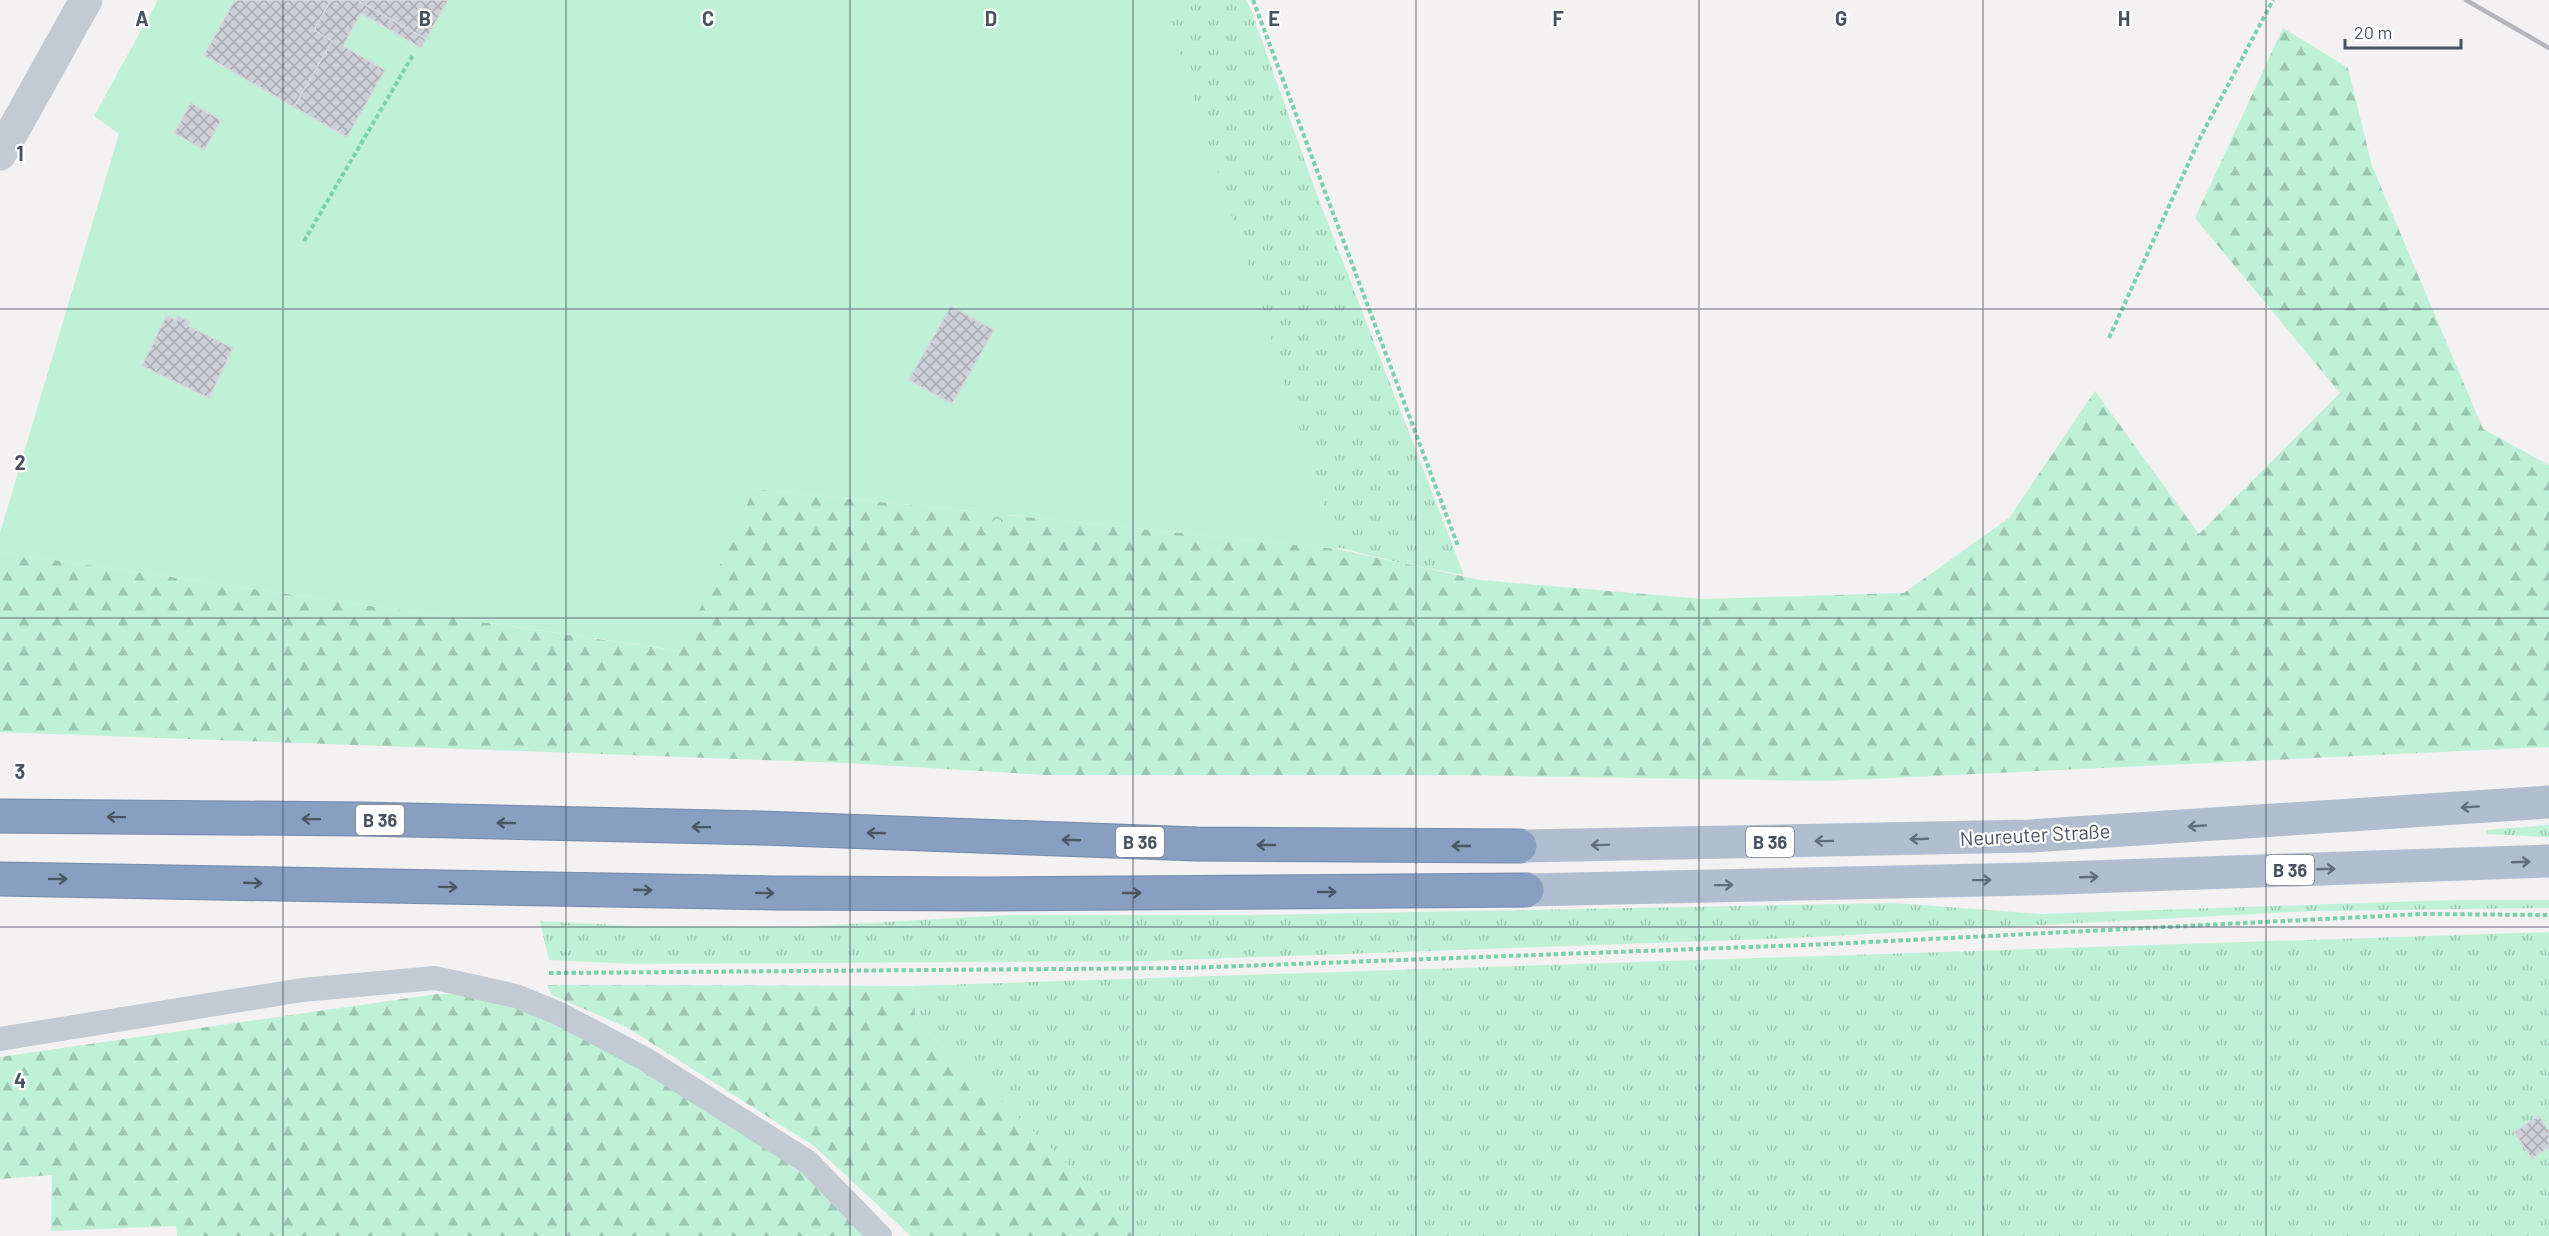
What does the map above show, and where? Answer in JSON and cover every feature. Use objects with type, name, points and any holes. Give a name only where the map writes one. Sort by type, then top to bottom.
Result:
[{"type":"highway","name":"B 36","points":[[0,816],[361,819],[760,828],[1197,844],[1520,846]]},
{"type":"highway","name":"B 36","points":[[0,879],[775,893],[1001,894],[1527,890]]},
{"type":"main road","name":"Neureuter Straße","points":[[1520,846],[2030,836],[2549,802]]},
{"type":"main road","name":"B 36","points":[[1527,890],[2042,878],[2549,861]]},
{"type":"street","points":[[0,154],[87,0]]},
{"type":"lane","points":[[0,1039],[302,990],[435,978],[516,996],[558,1013],[645,1059],[808,1162],[880,1236]]},
{"type":"path","points":[[1253,0],[1458,546]]},
{"type":"path","points":[[2109,338],[2200,138],[2273,0]]},
{"type":"path","points":[[304,241],[413,54]]},
{"type":"path","points":[[545,973],[1186,968],[1831,944],[2422,914],[2549,915]]},
{"type":"green space","points":[[158,0],[1163,0],[1338,549],[754,489],[681,651],[0,552],[0,533],[119,134],[94,116]]},
{"type":"green space","points":[[1154,0],[1246,0],[1250,7],[1316,192],[1464,575],[1405,564],[1332,546]]},
{"type":"green space","points":[[2283,28],[2348,68],[2372,166],[2483,429],[2549,465],[2549,747],[1825,781],[1452,775],[1045,775],[846,763],[0,732],[0,552],[680,651],[754,489],[1337,549],[1480,580],[1704,599],[1904,593],[2009,518],[2095,391],[2199,534],[2340,393],[2195,218]]},
{"type":"green space","points":[[983,478],[1012,480],[1009,523],[980,521]]},
{"type":"green space","points":[[2549,825],[2549,837],[2486,834],[2487,830]]},
{"type":"green space","points":[[2453,900],[2549,900],[2549,908],[2314,911],[1791,938],[1150,961],[637,964],[549,960],[540,921],[635,926],[798,927],[1010,915],[1251,915],[1895,903],[2042,914]]},
{"type":"green space","points":[[2549,932],[2549,1236],[1146,1236],[1109,1204],[916,1020],[912,986]]},
{"type":"green space","points":[[547,985],[912,986],[916,1020],[1109,1204],[1146,1236],[911,1236],[814,1146],[628,1028],[552,995]]},
{"type":"green space","points":[[437,994],[516,996],[808,1162],[880,1236],[177,1236],[176,1226],[51,1231],[52,1175],[0,1179],[0,1057]]},
{"type":"building","points":[[235,0],[331,0],[314,30],[332,41],[294,107],[204,55]]},
{"type":"building","points":[[331,0],[357,0],[426,39],[421,48],[361,13],[343,46],[385,70],[347,137],[294,107],[332,41],[314,30]]},
{"type":"building","points":[[357,0],[448,0],[426,39]]},
{"type":"building","points":[[191,103],[221,120],[204,150],[174,133]]},
{"type":"building","points":[[951,306],[994,330],[952,404],[909,380]]},
{"type":"building","points":[[166,316],[176,320],[178,316],[190,322],[188,326],[233,348],[209,398],[142,366]]},
{"type":"building","points":[[2539,1116],[2549,1131],[2549,1147],[2532,1159],[2514,1132]]},
{"type":"railway","points":[[2466,0],[2549,48]]}]
